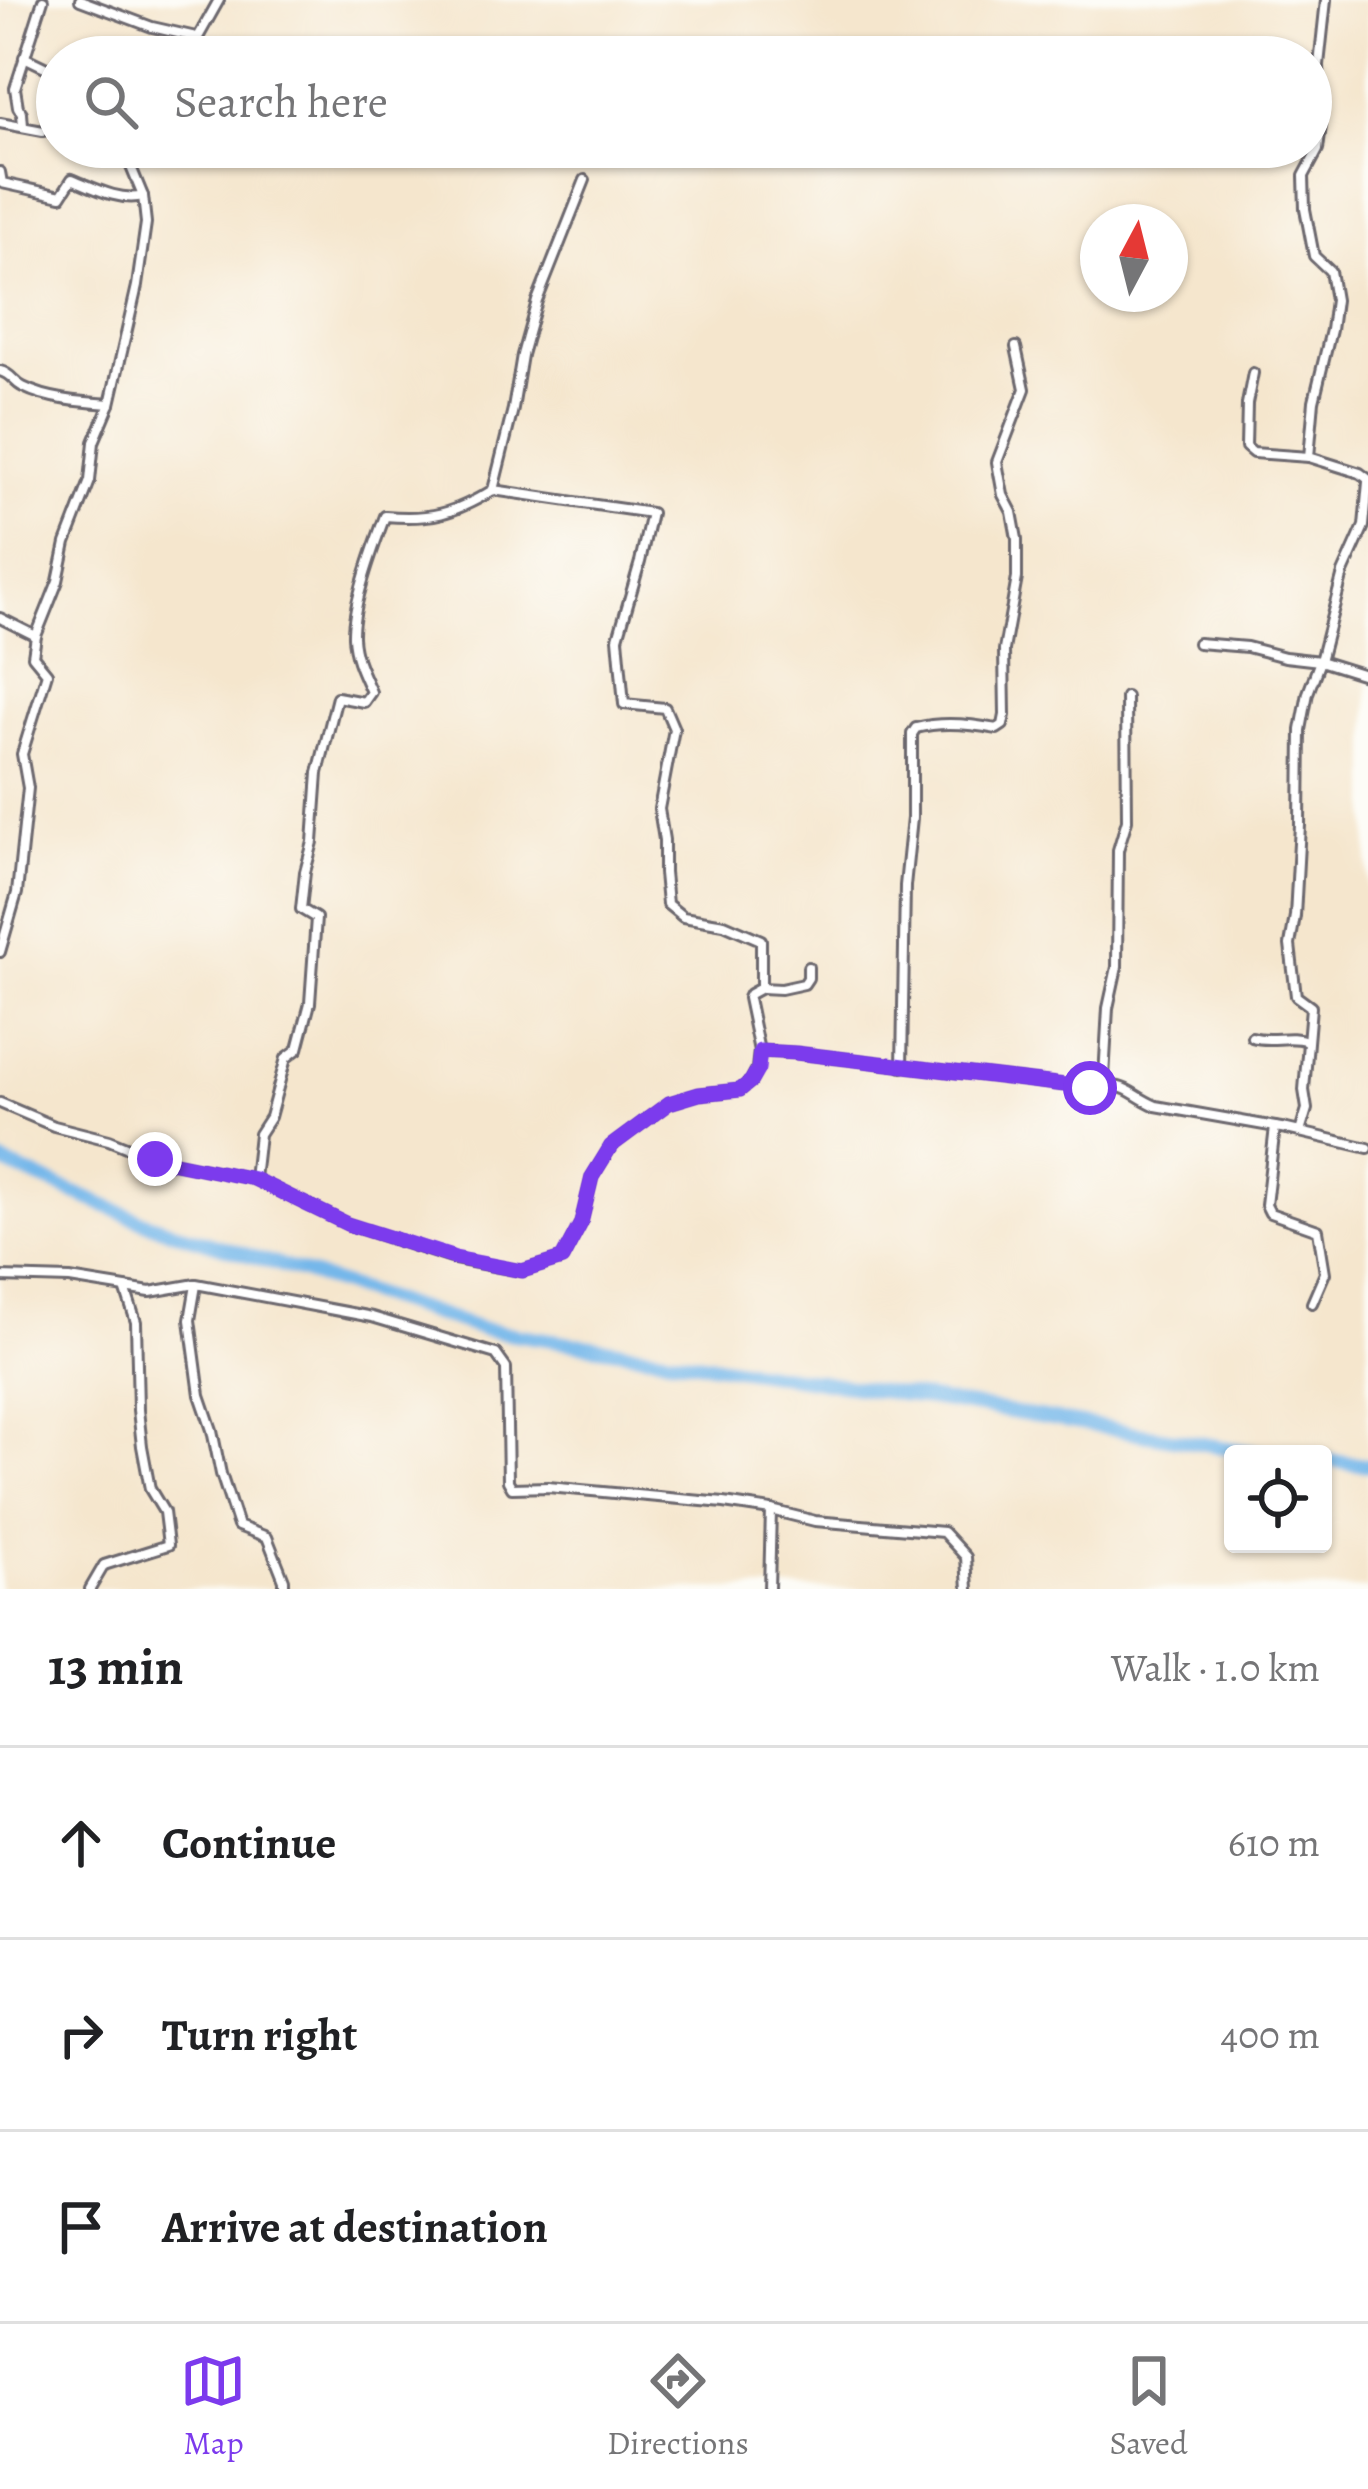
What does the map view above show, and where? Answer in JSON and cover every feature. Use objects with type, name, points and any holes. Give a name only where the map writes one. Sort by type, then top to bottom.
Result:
[{"type":"street","points":[[22,126],[15,88],[43,0]]},
{"type":"street","points":[[83,0],[152,27],[192,36]]},
{"type":"street","points":[[197,36],[219,0]]},
{"type":"street","points":[[1322,36],[1326,0]]},
{"type":"street","points":[[24,57],[36,63]]},
{"type":"street","points":[[0,123],[36,129]]},
{"type":"street","points":[[0,952],[17,893],[22,848],[28,788],[22,754],[47,673],[33,656],[36,636],[90,482],[94,442],[110,404],[142,256],[143,196],[131,168]]},
{"type":"street","points":[[1308,168],[1304,176],[1305,209],[1315,256],[1330,271],[1335,301],[1314,401],[1309,458]]},
{"type":"street","points":[[0,172],[2,183],[44,194],[61,196],[72,179],[132,199],[143,196]]},
{"type":"street","points":[[493,490],[537,301],[585,181]]},
{"type":"street","points":[[902,1067],[913,734],[928,724],[997,729],[1004,725],[1004,650],[1017,578],[1017,539],[998,463],[1025,389],[1016,347]]},
{"type":"street","points":[[0,371],[10,374],[18,385],[47,395],[110,404]]},
{"type":"street","points":[[1252,373],[1246,447],[1253,453],[1309,458],[1360,472],[1368,480],[1364,526],[1343,573],[1301,730],[1300,826],[1290,945],[1296,996],[1311,1007],[1304,1090],[1307,1109],[1300,1132]]},
{"type":"street","points":[[254,1179],[259,1134],[270,1117],[286,1058],[298,1049],[310,1003],[316,918],[301,910],[318,772],[338,697],[364,702],[371,692],[358,665],[353,635],[370,557],[385,516],[422,519],[463,508],[493,490],[651,513],[618,638],[624,704],[665,708],[674,729],[659,809],[667,904],[682,917],[724,924],[761,940],[761,988]]},
{"type":"street","points":[[0,619],[36,636]]},
{"type":"street","points":[[1198,643],[1247,646],[1368,676]]},
{"type":"street","points":[[1090,1088],[1105,1077],[1108,1008],[1117,967],[1116,878],[1128,804],[1126,697]]},
{"type":"street","points":[[0,1103],[155,1159],[254,1179],[347,1224],[455,1258],[522,1271],[562,1259],[581,1223],[592,1177],[611,1146],[669,1103],[740,1090],[751,1081],[760,1051],[750,994],[761,988],[804,984],[808,967]]},
{"type":"street","points":[[1252,1037],[1307,1041]]},
{"type":"street","points":[[760,1051],[1090,1088],[1108,1084],[1132,1090],[1156,1106],[1368,1148]]},
{"type":"street","points":[[1275,1127],[1266,1205],[1270,1213],[1318,1230],[1325,1274],[1312,1303]]},
{"type":"street","points":[[0,1276],[70,1279],[150,1292],[196,1284],[372,1317],[496,1354],[506,1368],[508,1481],[512,1488],[591,1490],[771,1510],[815,1521],[943,1532],[967,1557],[968,1589]]},
{"type":"street","points":[[196,1284],[190,1320],[200,1395],[221,1474],[238,1526],[267,1537],[284,1589]]},
{"type":"street","points":[[90,1589],[104,1565],[168,1545],[164,1512],[149,1489],[138,1410],[136,1322],[124,1288]]},
{"type":"street","points":[[769,1589],[771,1510]]},
{"type":"waterway","points":[[0,1162],[147,1223],[481,1329],[1224,1447]]},
{"type":"waterway","points":[[1332,1461],[1368,1465]]},
{"type":"route","points":[[155,1159],[254,1179],[347,1224],[455,1258],[522,1271],[562,1259],[581,1223],[592,1177],[611,1146],[669,1103],[740,1090],[758,1069],[760,1051],[1090,1088]]}]
